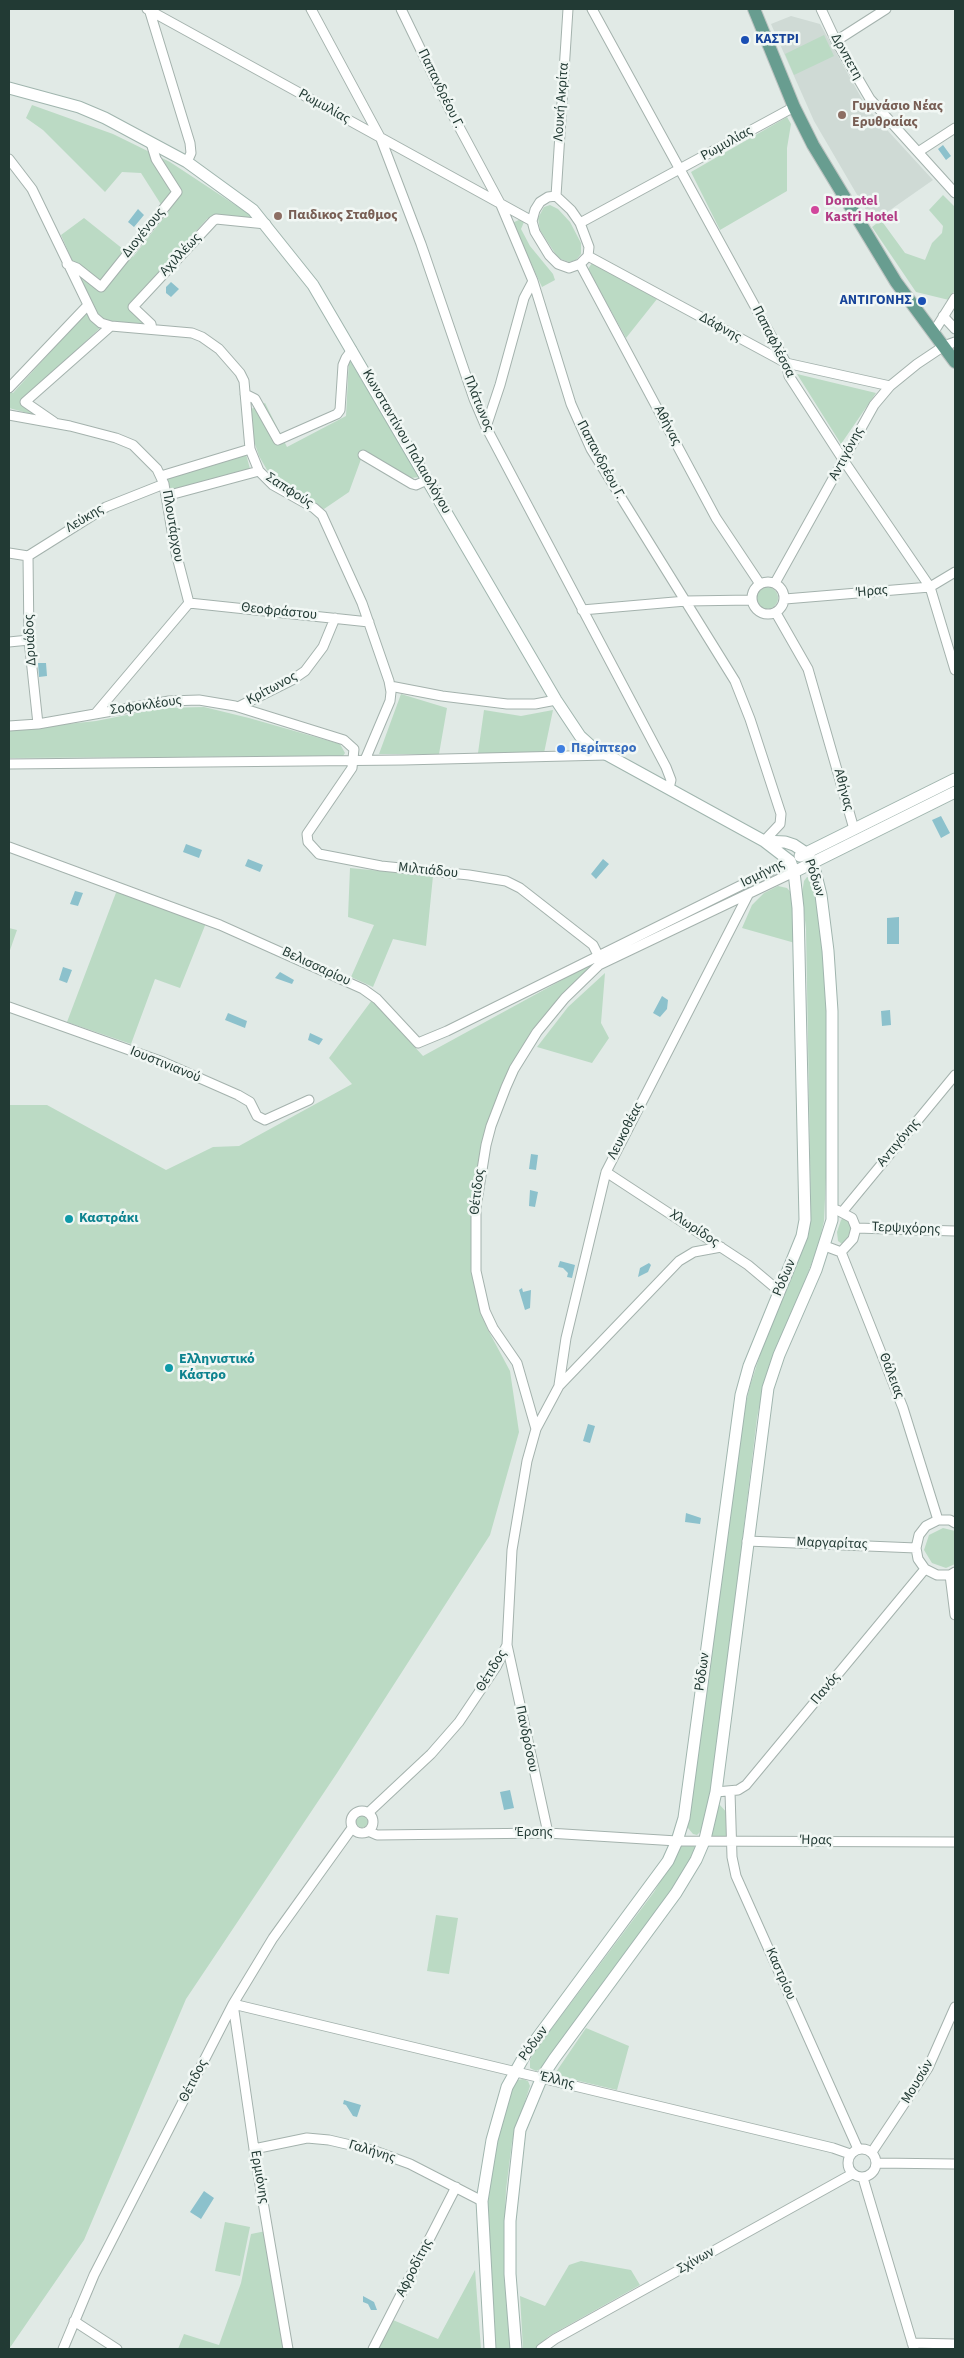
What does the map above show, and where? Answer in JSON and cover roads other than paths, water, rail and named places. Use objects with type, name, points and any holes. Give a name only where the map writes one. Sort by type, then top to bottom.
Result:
[{"type":"main road","points":[[754,9],[794,107],[813,145],[896,282],[933,333],[949,344],[955,362]]},
{"type":"street","name":"Ρωμυλίας","points":[[148,9],[532,221]]},
{"type":"street","points":[[148,9],[190,143],[191,153],[187,162]]},
{"type":"street","name":"Πλάτωνος","points":[[311,9],[381,139],[421,244],[474,399],[486,427],[666,767],[671,780],[669,788]]},
{"type":"street","name":"Παπανδρέου Γ.","points":[[401,9],[450,110],[501,205],[533,281],[571,404],[588,442],[644,537],[735,681],[781,814],[780,824],[764,842]]},
{"type":"street","name":"Λουκή Ακρίτα","points":[[556,196],[568,9]]},
{"type":"street","name":"Παπαφλέσσα","points":[[592,9],[786,363],[790,376],[844,461],[930,587],[955,670]]},
{"type":"street","name":"Δρνπετη","points":[[822,9],[836,41],[870,98],[955,193]]},
{"type":"street","points":[[836,41],[886,9]]},
{"type":"street","name":"Κωνσταντίνου Παλαιολόγου","points":[[9,88],[79,107],[106,118],[187,162],[235,196],[266,224],[313,284],[556,700],[580,736],[591,746],[764,842]]},
{"type":"street","name":"Ρωμυλίας","points":[[580,223],[794,107]]},
{"type":"street","points":[[918,152],[955,128]]},
{"type":"street","name":"Διογένους","points":[[67,264],[77,268],[101,287],[177,192],[156,159],[151,143]]},
{"type":"street","name":"Σαπφούς","points":[[9,159],[32,189],[87,306],[100,323],[111,326],[192,333],[210,342],[240,373],[244,381],[250,449],[259,471],[273,485],[321,513],[369,622],[390,686]]},
{"type":"street","points":[[556,196],[571,210],[580,223],[589,247],[588,256],[580,264],[569,268],[558,264],[549,255],[535,232],[532,221],[535,210],[540,202],[548,197],[556,196]]},
{"type":"street","name":"Αχιλλέως","points":[[152,329],[151,324],[133,307],[216,218],[266,224]]},
{"type":"street","name":"Δάφνης","points":[[588,256],[786,363],[890,386]]},
{"type":"street","name":"Αθήνας","points":[[580,264],[716,518],[760,584]]},
{"type":"street","points":[[486,427],[503,376],[524,298],[533,281]]},
{"type":"street","points":[[933,333],[955,298]]},
{"type":"street","points":[[9,388],[87,306]]},
{"type":"street","points":[[943,316],[955,329]]},
{"type":"street","points":[[54,422],[25,402],[111,326]]},
{"type":"street","name":"Αντιγόνης","points":[[775,583],[874,405],[890,386],[949,344]]},
{"type":"street","points":[[245,394],[252,395],[255,399],[278,440],[337,414],[340,410],[343,365],[352,350]]},
{"type":"street","name":"Πλουτάρχου","points":[[9,415],[54,422],[116,438],[133,446],[145,455],[163,480],[175,549],[188,603]]},
{"type":"street","name":"Λεύκης","points":[[28,556],[106,506],[163,480],[250,449]]},
{"type":"street","points":[[363,455],[412,484],[416,485],[427,480]]},
{"type":"street","points":[[166,496],[259,471]]},
{"type":"street","points":[[9,553],[28,556]]},
{"type":"street","name":"Δρυάδος","points":[[28,556],[29,640],[38,724]]},
{"type":"street","name":"Ήρας","points":[[785,599],[930,587],[955,572]]},
{"type":"street","points":[[775,583],[782,590],[785,599],[781,609],[776,613],[766,615],[753,605],[754,591],[760,584],[775,583]]},
{"type":"street","points":[[582,610],[686,601],[752,600]]},
{"type":"street","points":[[96,713],[188,603]]},
{"type":"street","name":"Θεοφράστου","points":[[188,603],[369,622]]},
{"type":"street","name":"Αθήνας","points":[[776,613],[808,669],[854,829]]},
{"type":"street","name":"Κρίτωνος","points":[[238,707],[292,680],[305,671],[323,647],[335,618]]},
{"type":"street","points":[[9,642],[29,640]]},
{"type":"street","points":[[365,760],[390,702],[390,686],[442,696],[507,704],[535,704],[556,700]]},
{"type":"street","name":"Σοφοκλέους","points":[[9,726],[38,724],[177,700],[208,700],[238,707],[344,740],[354,749],[354,760]]},
{"type":"street","points":[[9,764],[607,755]]},
{"type":"street","name":"Μιλτιάδου","points":[[354,760],[349,775],[309,830],[308,842],[319,854],[381,866],[470,875],[506,881],[520,888],[582,935],[593,946],[598,955]]},
{"type":"street","name":"Ισμήνης","points":[[810,858],[854,829],[955,780]]},
{"type":"street","name":"Ισμήνης","points":[[598,955],[955,792]]},
{"type":"street","name":"Ρόδων","points":[[516,2349],[510,2274],[510,2221],[520,2130],[542,2077],[676,1893],[696,1860],[705,1839],[716,1792],[768,1388],[779,1355],[825,1246],[832,1220],[837,1210],[832,1011],[824,914],[810,858],[794,845],[785,842],[764,842]]},
{"type":"street","name":"Ρόδων","points":[[490,2349],[482,2201],[492,2140],[500,2107],[515,2070],[652,1884],[668,1861],[677,1841],[684,1818],[741,1395],[749,1366],[802,1236],[805,1220],[798,908],[792,867],[764,842]]},
{"type":"street","name":"Βελισσαρίου","points":[[9,847],[220,925],[363,989],[377,998],[418,1043],[598,955]]},
{"type":"street","name":"Ισμήνης","points":[[599,965],[748,895],[792,867]]},
{"type":"street","name":"Λευκοθέας","points":[[559,1386],[566,1338],[606,1172],[748,895]]},
{"type":"street","points":[[598,955],[599,965]]},
{"type":"street","name":"Θέτιδος","points":[[536,1429],[520,1372],[489,1319],[480,1290],[475,1252],[477,1192],[491,1126],[514,1069],[551,1014],[599,965]]},
{"type":"street","name":"Ιουστινιανού","points":[[9,1007],[163,1062],[229,1091],[250,1102],[257,1116],[265,1120],[309,1100]]},
{"type":"street","name":"Αντιγόνης","points":[[837,1210],[955,1075]]},
{"type":"street","name":"Χλωρίδος","points":[[606,1172],[748,1265],[778,1291]]},
{"type":"street","name":"Τερψιχόρης","points":[[837,1210],[852,1218],[856,1228],[853,1239],[841,1252]]},
{"type":"street","name":"Τερψιχόρης","points":[[856,1228],[955,1231]]},
{"type":"street","points":[[825,1246],[841,1252]]},
{"type":"street","name":"Θέτιδος","points":[[368,1813],[431,1754],[459,1722],[496,1667],[507,1645],[512,1550],[522,1489],[536,1429],[559,1386],[679,1261],[694,1252],[721,1247]]},
{"type":"street","name":"Θάλειας","points":[[841,1252],[903,1408],[938,1520]]},
{"type":"street","points":[[955,1523],[950,1520],[938,1520],[926,1526],[919,1536],[916,1548],[918,1559],[926,1569],[937,1575],[953,1574],[955,1615]]},
{"type":"street","name":"Μαργαρίτας","points":[[747,1541],[916,1548]]},
{"type":"street","name":"Πανός","points":[[730,1792],[746,1785],[926,1569]]},
{"type":"street","name":"Πανδρόσου","points":[[507,1645],[548,1833]]},
{"type":"street","points":[[716,1792],[730,1792]]},
{"type":"street","name":"Καστρίου","points":[[730,1792],[733,1840],[732,1857],[736,1876],[854,2152]]},
{"type":"street","points":[[373,1823],[368,1832],[358,1832],[352,1828],[351,1821],[354,1815],[360,1812],[368,1813],[373,1823],[390,1835]]},
{"type":"street","name":"Θέτιδος","points":[[63,2349],[94,2275],[233,2004],[273,1938],[352,1828]]},
{"type":"street","name":"Έρσης","points":[[368,1832],[377,1835],[548,1833],[677,1841]]},
{"type":"street","name":"Ήρας","points":[[677,1841],[705,1839],[955,1842]]},
{"type":"street","name":"Έλλης","points":[[233,2004],[854,2152]]},
{"type":"street","name":"Ερμιόνης","points":[[233,2004],[254,2149],[288,2349]]},
{"type":"street","name":"Μουσών","points":[[872,2152],[928,2068],[955,2008]]},
{"type":"street","name":"Γαλήνης","points":[[254,2149],[307,2138],[329,2140],[372,2150],[410,2164],[482,2201]]},
{"type":"street","points":[[866,2149],[872,2152],[877,2163],[870,2175],[863,2178],[852,2174],[848,2162],[854,2152],[866,2149]]},
{"type":"street","points":[[877,2163],[955,2164]]},
{"type":"street","name":"Σχίνων","points":[[541,2349],[555,2339],[852,2174]]},
{"type":"street","points":[[863,2178],[913,2346],[955,2344]]},
{"type":"street","name":"Αφροδίτης","points":[[374,2349],[456,2187]]},
{"type":"street","points":[[74,2321],[117,2349]]},
{"type":"water","points":[[943,145],[951,156],[946,160],[938,149]]},
{"type":"water","points":[[138,209],[144,215],[134,227],[128,222]]},
{"type":"water","points":[[171,282],[179,289],[171,297],[166,293],[166,287]]},
{"type":"water","points":[[38,663],[46,663],[47,676],[39,677]]},
{"type":"water","points":[[941,816],[950,833],[941,838],[932,820]]},
{"type":"water","points":[[186,844],[202,850],[199,858],[183,852]]},
{"type":"water","points":[[248,859],[263,865],[260,872],[245,866]]},
{"type":"water","points":[[603,859],[609,864],[596,879],[591,874]]},
{"type":"water","points":[[75,891],[83,893],[78,906],[70,904]]},
{"type":"water","points":[[899,917],[899,944],[887,944],[887,918]]},
{"type":"water","points":[[63,967],[72,970],[67,983],[59,980]]},
{"type":"water","points":[[280,972],[294,980],[292,984],[275,978]]},
{"type":"water","points":[[662,996],[668,1000],[667,1009],[660,1017],[653,1013]]},
{"type":"water","points":[[890,1010],[891,1025],[882,1026],[881,1011]]},
{"type":"water","points":[[228,1013],[247,1021],[245,1028],[225,1020]]},
{"type":"water","points":[[310,1033],[323,1039],[319,1045],[308,1040]]},
{"type":"water","points":[[531,1154],[538,1155],[536,1170],[529,1169]]},
{"type":"water","points":[[530,1190],[538,1192],[535,1207],[529,1206]]},
{"type":"water","points":[[560,1261],[575,1265],[572,1278],[567,1277],[568,1273],[563,1268],[558,1267]]},
{"type":"water","points":[[649,1263],[651,1265],[648,1272],[638,1277],[640,1268]]},
{"type":"water","points":[[522,1288],[523,1292],[531,1290],[530,1308],[525,1310],[519,1290]]},
{"type":"water","points":[[588,1424],[595,1426],[590,1443],[583,1441]]},
{"type":"water","points":[[686,1513],[701,1518],[700,1524],[685,1522]]},
{"type":"water","points":[[510,1790],[514,1808],[504,1810],[500,1792]]},
{"type":"water","points":[[344,2100],[361,2105],[357,2117],[353,2116],[346,2105],[343,2104]]},
{"type":"water","points":[[204,2191],[214,2198],[201,2219],[190,2212]]},
{"type":"water","points":[[363,2296],[374,2302],[377,2310],[371,2310],[368,2304],[363,2302]]},
{"type":"place","name":"ΚΑΣΤΡΙ","points":[[745,40]]},
{"type":"place","name":"Γυμνάσιο Νέας Ερυθραίας","points":[[842,115]]},
{"type":"place","name":"Domotel Kastri Hotel","points":[[815,210]]},
{"type":"place","name":"Παιδικος Σταθμος","points":[[278,216]]},
{"type":"place","name":"ΑΝΤΙΓΟΝΗΣ","points":[[922,301]]},
{"type":"place","name":"Περίπτερο","points":[[561,749]]},
{"type":"place","name":"Καστράκι","points":[[69,1219]]},
{"type":"place","name":"Ελληνιστικό Κάστρο","points":[[169,1368]]}]
